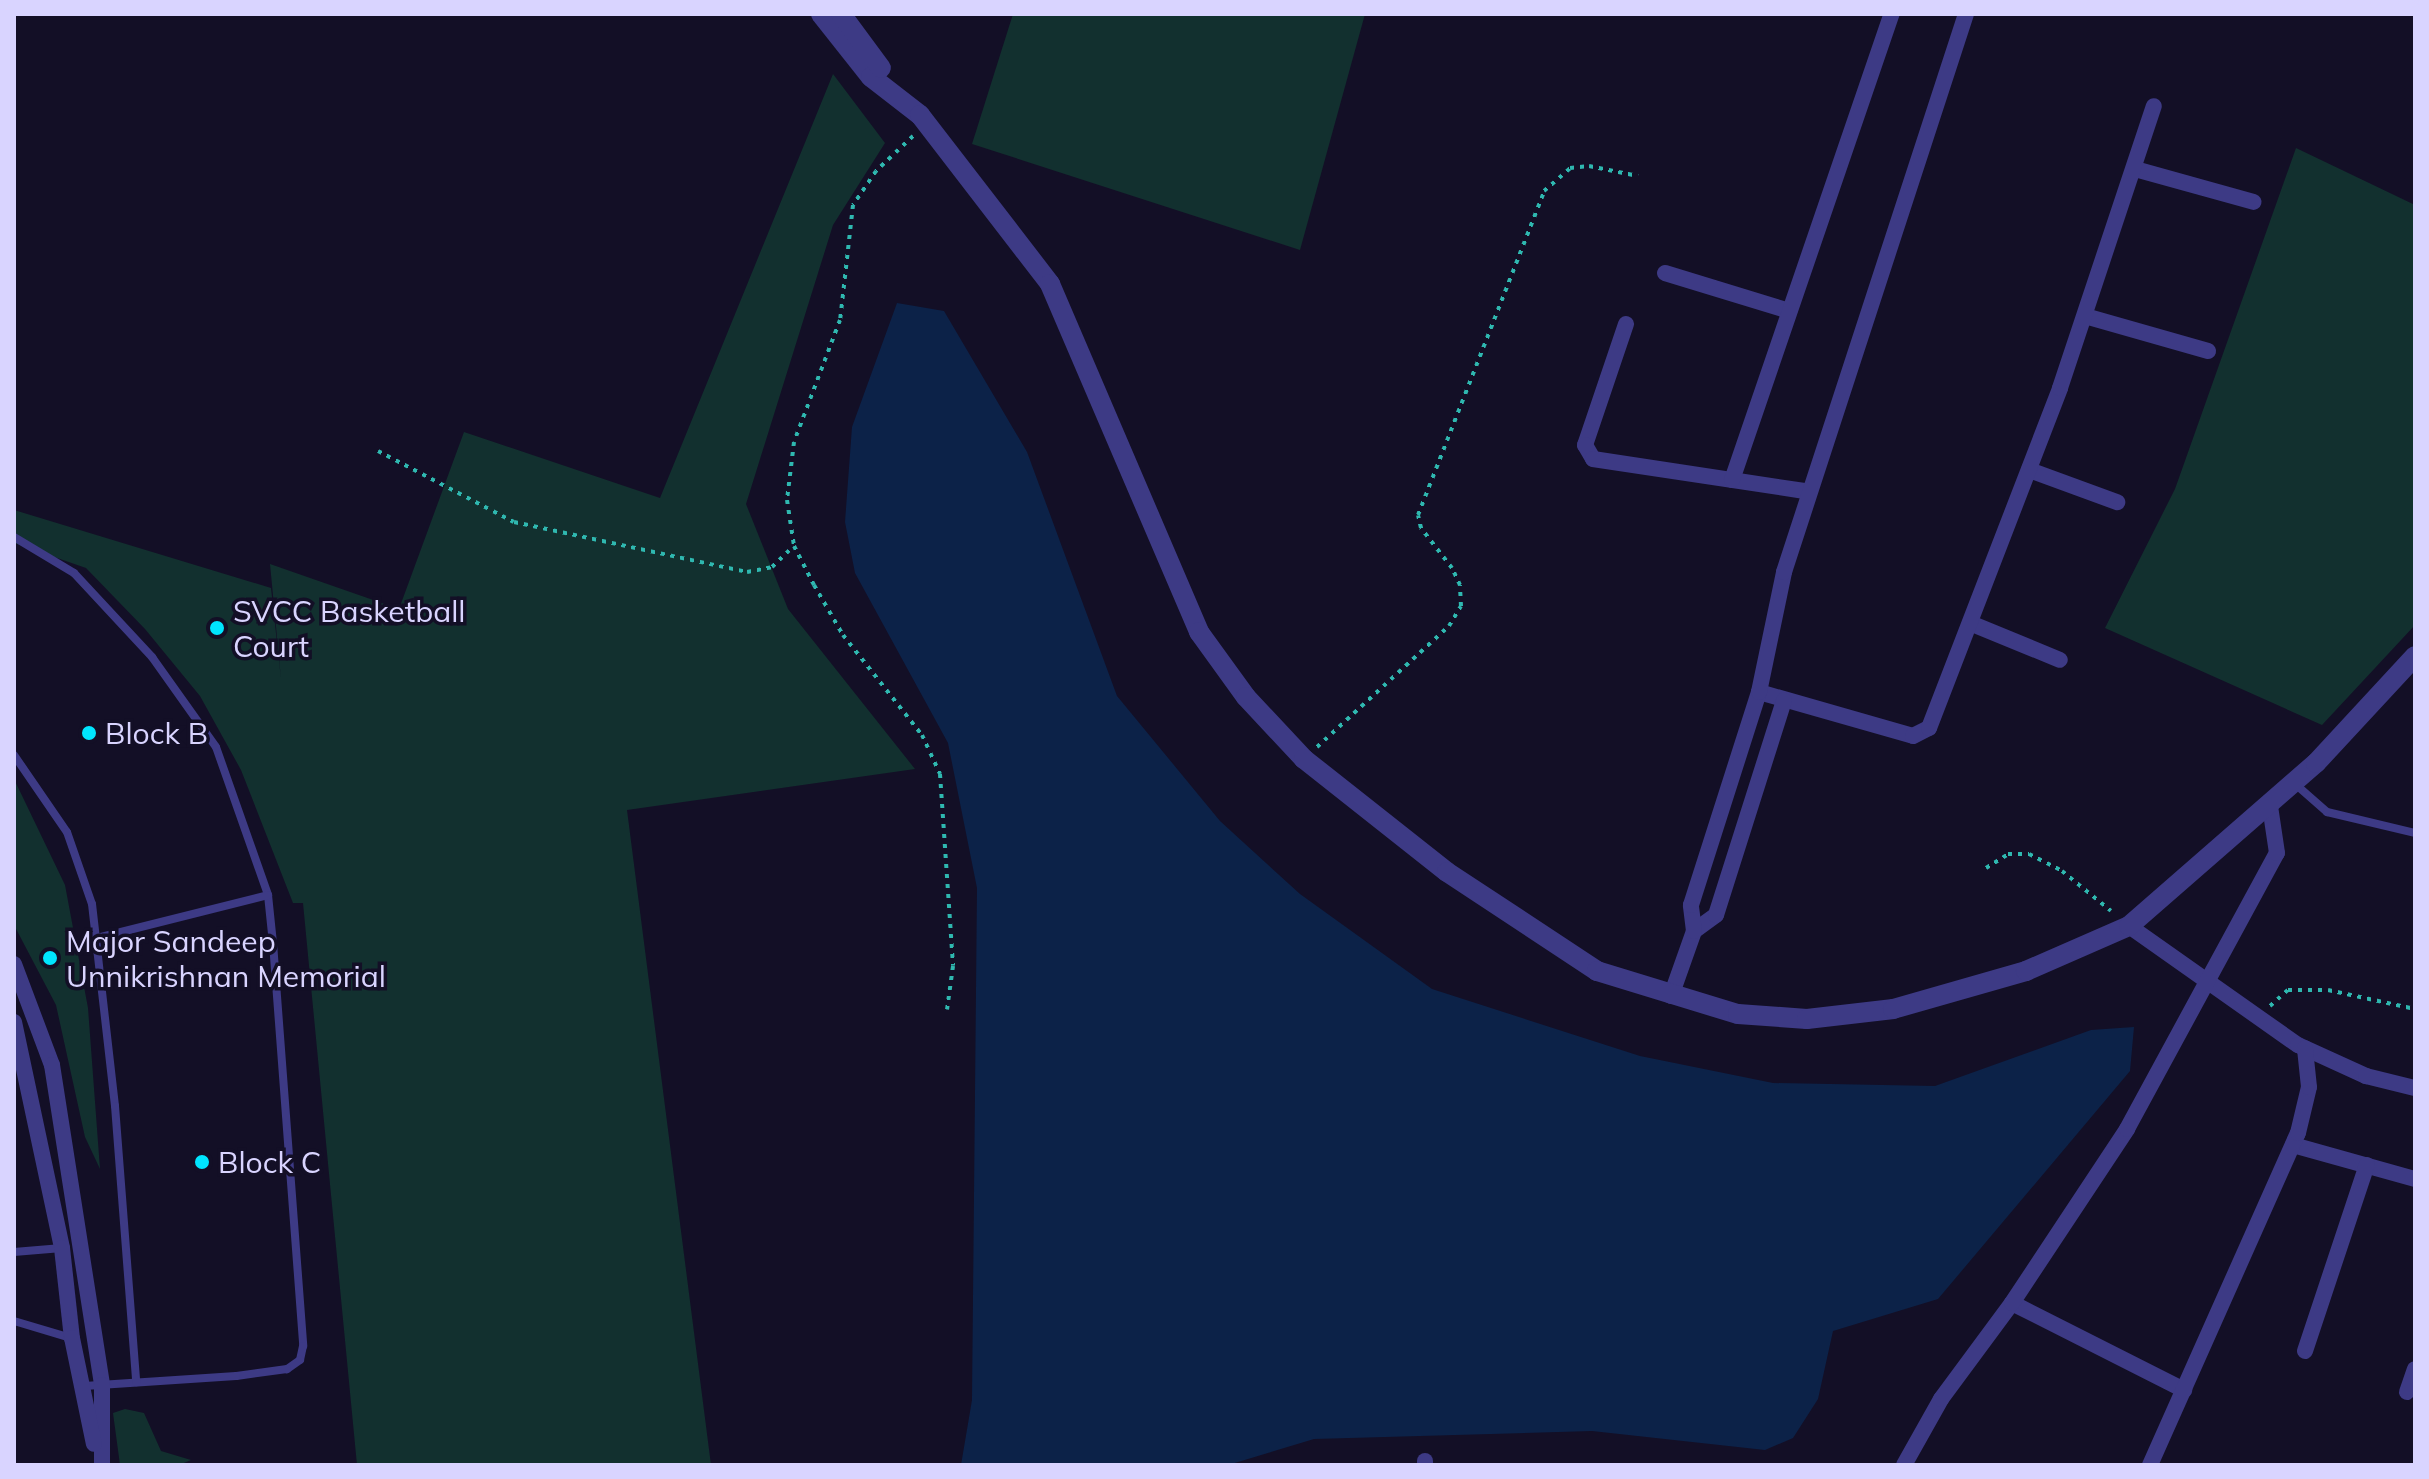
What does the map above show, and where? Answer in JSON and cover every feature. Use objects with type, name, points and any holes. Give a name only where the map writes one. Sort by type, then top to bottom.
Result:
[{"type":"street","points":[[821,14],[871,77],[887,87],[927,123],[1050,284],[1199,632],[1246,697],[1304,759],[1447,872],[1597,971],[1738,1014],[1807,1019],[1893,1009],[2026,971],[2126,925],[2270,806],[2415,656]]},
{"type":"street","points":[[841,14],[882,70],[887,87]]},
{"type":"street","points":[[1732,480],[1892,14]]},
{"type":"street","points":[[1671,996],[1694,931],[1691,905],[1759,692],[1784,572],[1966,14]]},
{"type":"street","points":[[1759,692],[1913,736],[1923,733],[1970,623],[2029,470],[2085,316],[2154,106]]},
{"type":"street","points":[[2135,169],[2254,202]]},
{"type":"street","points":[[1665,273],[1789,311]]},
{"type":"street","points":[[2085,316],[2208,351]]},
{"type":"street","points":[[1626,324],[1585,445],[1593,459],[1810,492]]},
{"type":"street","points":[[2029,470],[2117,502]]},
{"type":"street","points":[[1970,623],[2060,660]]},
{"type":"street","points":[[1694,931],[1716,915],[1784,700]]},
{"type":"street","points":[[1904,1465],[1941,1399],[2012,1303],[2127,1129],[2204,982],[2277,853],[2270,806]]},
{"type":"street","points":[[2126,925],[2204,982],[2305,1048],[2366,1076],[2415,1088]]},
{"type":"street","points":[[14,964],[52,1065],[102,1385],[100,1465]]},
{"type":"street","points":[[14,1022],[62,1248],[72,1338],[100,1465]]},
{"type":"street","points":[[2150,1465],[2293,1145],[2309,1087],[2305,1048]]},
{"type":"street","points":[[2293,1145],[2415,1179]]},
{"type":"street","points":[[2305,1351],[2367,1165]]},
{"type":"street","points":[[2012,1303],[2184,1390]]},
{"type":"street","points":[[2407,1392],[2415,1369]]},
{"type":"lane","points":[[14,537],[74,573],[152,657],[216,747],[268,895],[302,1330],[300,1360],[287,1369],[261,1373],[84,1386]]},
{"type":"lane","points":[[14,755],[67,832],[92,904],[136,1382]]},
{"type":"lane","points":[[2294,783],[2327,812],[2415,833]]},
{"type":"lane","points":[[97,938],[268,895]]},
{"type":"lane","points":[[14,1252],[62,1248]]},
{"type":"lane","points":[[14,1321],[72,1338]]},
{"type":"path","points":[[927,123],[876,171],[853,205],[840,320],[809,397],[788,469],[794,546],[843,635],[922,735],[940,774],[953,966],[947,1010]]},
{"type":"path","points":[[1304,759],[1449,626],[1461,606],[1456,577],[1418,515],[1544,191],[1570,168],[1589,166],[1638,176]]},
{"type":"path","points":[[378,451],[514,522],[747,572],[772,567],[794,546]]},
{"type":"path","points":[[1986,868],[2008,854],[2029,854],[2095,895],[2126,925]]},
{"type":"path","points":[[2257,1018],[2288,990],[2328,990],[2415,1009]]},
{"type":"green space","points":[[1013,14],[1365,14],[1300,250],[972,144]]},
{"type":"green space","points":[[833,74],[885,143],[833,225],[746,504],[788,609],[915,769],[627,810],[711,1465],[357,1465],[303,903],[293,903],[241,770],[200,696],[145,629],[86,568],[14,543],[14,510],[271,588],[281,679],[270,564],[399,609],[464,432],[660,498]]},
{"type":"green space","points":[[2296,148],[2415,205],[2415,625],[2322,725],[2105,628],[2175,489]]},
{"type":"green space","points":[[14,779],[65,885],[88,1008],[100,1169],[85,1137],[56,1005],[14,925]]},
{"type":"green space","points":[[125,1409],[144,1413],[161,1451],[191,1460],[179,1465],[120,1465],[113,1413]]},
{"type":"water","points":[[897,303],[944,311],[1027,452],[1117,696],[1220,821],[1300,894],[1432,989],[1640,1056],[1773,1083],[1935,1086],[2091,1030],[2134,1027],[2130,1071],[1938,1299],[1833,1331],[1818,1399],[1793,1438],[1765,1450],[1592,1431],[1314,1439],[1228,1465],[961,1465],[972,1400],[977,888],[948,743],[855,573],[845,522],[852,427]]},
{"type":"place","name":"SVCC Basketball Court","points":[[217,628]]},
{"type":"place","name":"Block B","points":[[89,733]]},
{"type":"place","name":"Major Sandeep Unnikrishnan Memorial","points":[[50,958]]},
{"type":"place","name":"Block C","points":[[202,1162]]}]
